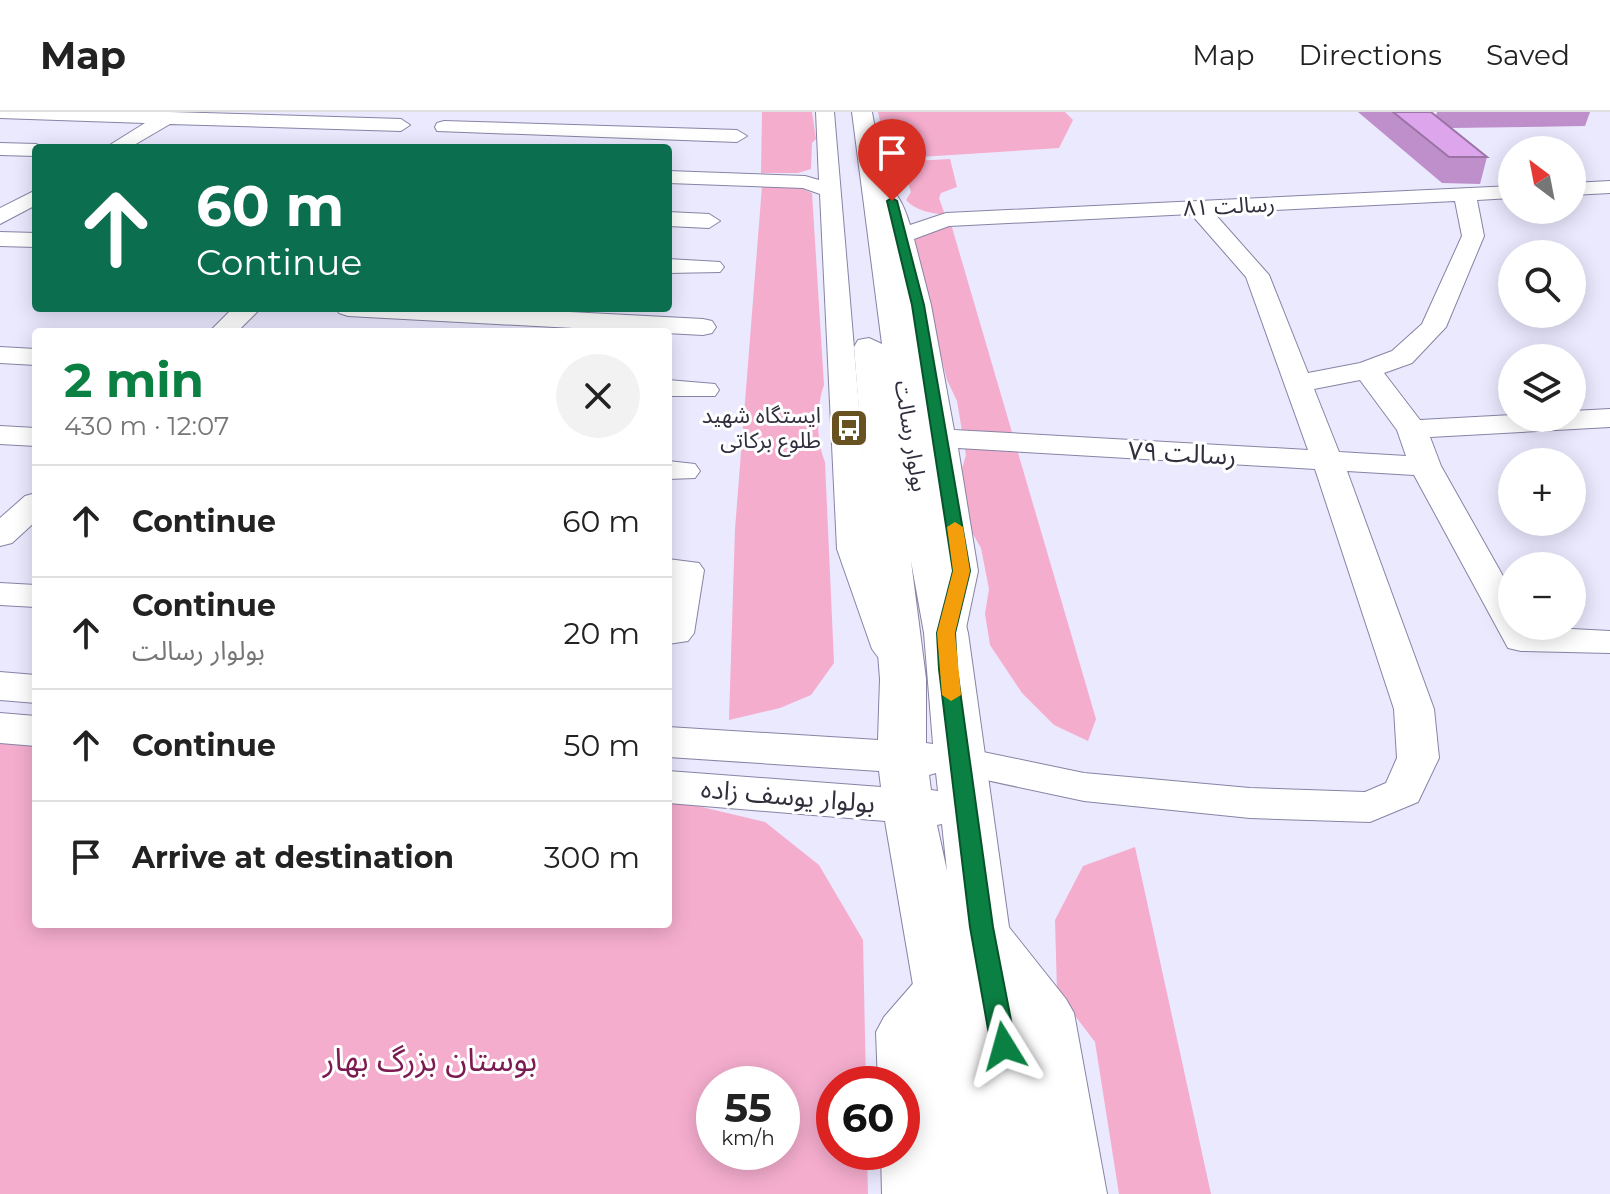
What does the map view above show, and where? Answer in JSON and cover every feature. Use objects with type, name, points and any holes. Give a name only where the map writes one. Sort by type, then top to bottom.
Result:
[{"type":"main road","name":"بولوار رسالت","points":[[844,112],[903,679],[905,782],[942,985],[962,1194]]},
{"type":"main road","name":"بولوار رسالت","points":[[862,112],[882,193],[935,587],[946,633],[981,927],[1000,1016],[1019,1194]]},
{"type":"main road","points":[[0,686],[32,689]]},
{"type":"main road","points":[[0,728],[32,731]]},
{"type":"main road","name":"بولوار یوسف زاده","points":[[672,743],[905,782]]},
{"type":"main road","points":[[905,782],[962,786]]},
{"type":"main road","name":"بولوار یوسف زاده","points":[[672,787],[905,782]]},
{"type":"street","points":[[461,112],[438,133],[737,136]]},
{"type":"street","points":[[825,112],[854,549],[903,679]]},
{"type":"street","points":[[0,113],[170,115],[401,125]]},
{"type":"street","points":[[122,144],[170,115]]},
{"type":"street","points":[[0,152],[32,153]]},
{"type":"street","points":[[672,171],[790,178],[822,185],[831,181]]},
{"type":"street","points":[[1490,175],[1498,181]]},
{"type":"street","points":[[672,177],[790,178]]},
{"type":"street","points":[[1586,188],[1610,187]]},
{"type":"street","points":[[882,193],[916,213],[946,220]]},
{"type":"street","points":[[882,193],[902,236],[918,305],[961,571],[946,633]]},
{"type":"street","name":"رسالت ۸۱","points":[[946,220],[1498,193]]},
{"type":"street","points":[[0,195],[32,196]]},
{"type":"street","points":[[1296,384],[1367,370],[1402,357],[1433,327],[1473,236],[1465,195]]},
{"type":"street","points":[[0,217],[32,198]]},
{"type":"street","points":[[962,786],[1084,787],[1250,803],[1370,807],[1403,792],[1418,758],[1414,709],[1328,462],[1257,275],[1196,207]]},
{"type":"street","points":[[672,219],[709,221]]},
{"type":"street","points":[[902,236],[946,220]]},
{"type":"street","points":[[0,239],[32,240]]},
{"type":"street","points":[[672,266],[712,267]]},
{"type":"street","points":[[226,328],[244,312]]},
{"type":"street","points":[[407,312],[703,327]]},
{"type":"street","points":[[0,355],[32,357]]},
{"type":"street","points":[[1367,370],[1412,429],[1425,466],[1498,599]]},
{"type":"street","points":[[672,388],[705,390]]},
{"type":"street","points":[[1412,429],[1610,418]]},
{"type":"street","points":[[0,435],[32,437]]},
{"type":"street","name":"رسالت ۷۹","points":[[940,438],[1425,466]]},
{"type":"street","points":[[10,533],[32,508]]},
{"type":"street","points":[[672,569],[687,570],[675,633],[672,633]]},
{"type":"street","points":[[0,594],[32,596]]},
{"type":"street","points":[[1521,640],[1610,642]]},
{"type":"street","points":[[981,927],[1048,1013],[1078,1194]]},
{"type":"street","points":[[911,1194],[902,1032],[942,985]]},
{"type":"green space","points":[[762,112],[812,112],[816,139],[812,143],[811,169],[798,173],[761,173]]},
{"type":"green space","points":[[878,112],[1065,112],[1073,120],[1059,148],[889,159]]},
{"type":"green space","points":[[950,159],[957,187],[941,193],[939,198],[945,215],[910,204],[906,200],[911,192],[906,176],[897,171],[896,162]]},
{"type":"green space","points":[[762,186],[796,186],[812,193],[824,385],[818,424],[825,462],[834,663],[811,695],[780,708],[729,720],[735,529]]},
{"type":"green space","points":[[951,224],[1096,719],[1088,741],[1054,725],[1022,693],[990,645],[985,614],[989,589],[981,548],[969,527],[961,472],[966,455],[957,401],[947,380],[912,238]]},
{"type":"green space","name":"بوستان بزرگ بهار","points":[[0,743],[32,746],[32,928],[672,928],[672,800],[765,822],[819,865],[863,940],[866,1066],[816,1066],[816,1170],[867,1170],[868,1194],[0,1194]]},
{"type":"green space","points":[[1135,847],[1211,1194],[1119,1194],[1095,1042],[1057,992],[1055,920],[1083,866]]},
{"type":"building","points":[[1393,112],[1431,112],[1487,157],[1449,157]]},
{"type":"slow traffic","points":[[951,695],[946,633],[961,571],[955,527]]},
{"type":"place","name":"ایستگاه شهید طلوع برکاتی","points":[[849,428]]},
{"type":"route","points":[[892,201],[918,305],[961,571],[946,633],[948,669],[981,927],[1004,1046]]}]
